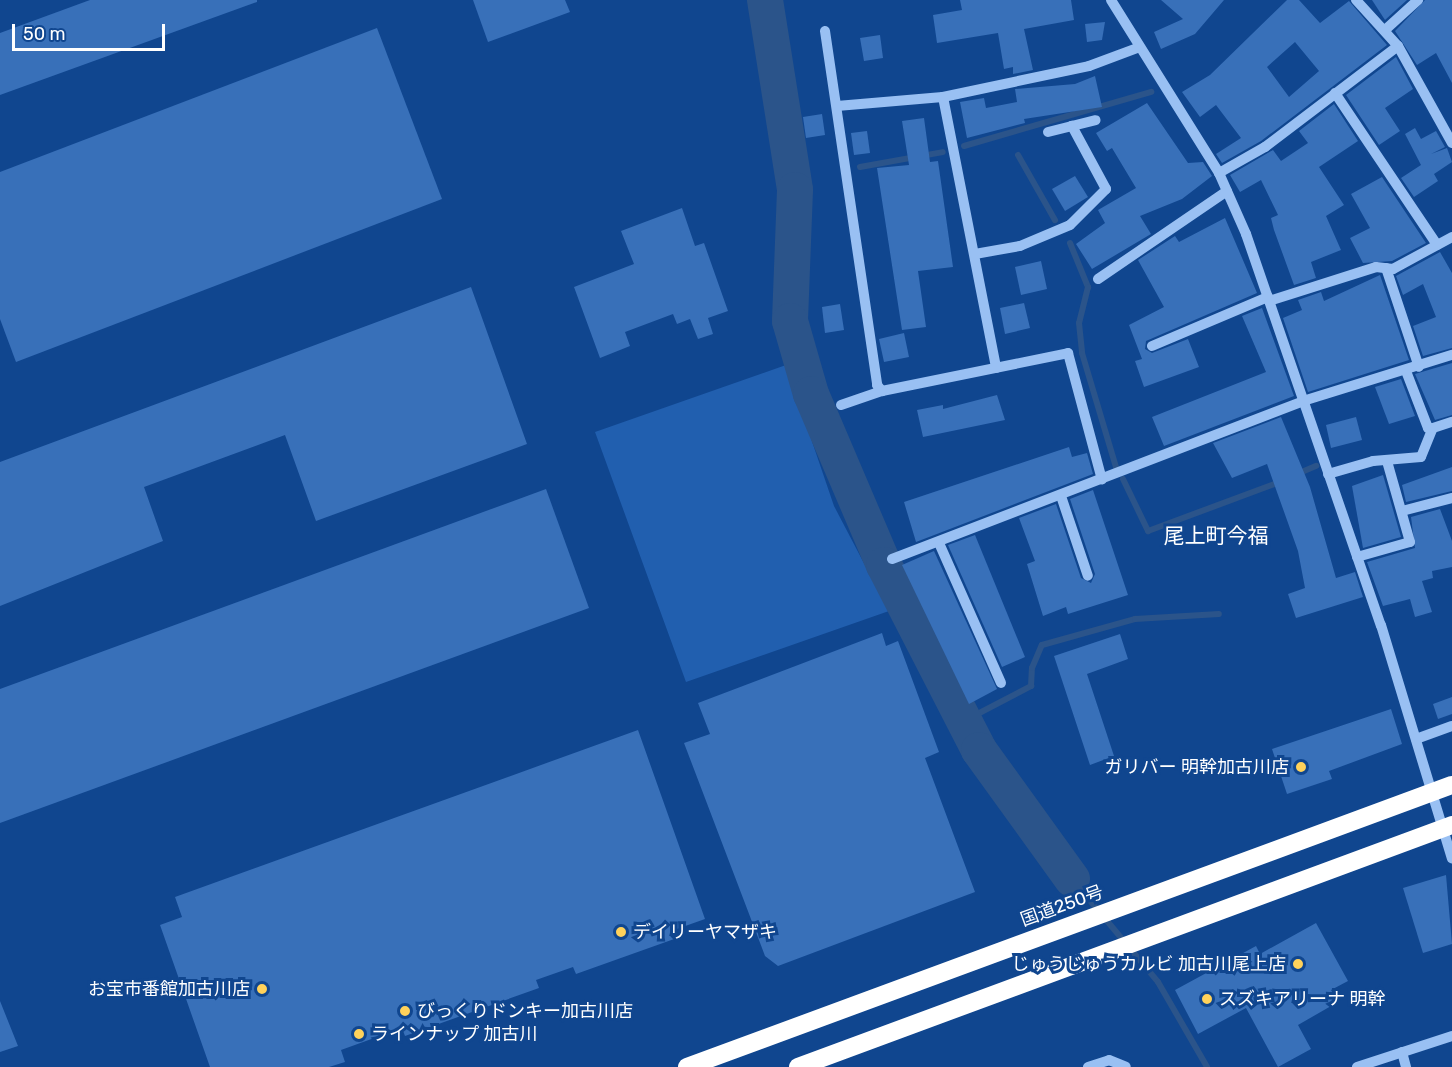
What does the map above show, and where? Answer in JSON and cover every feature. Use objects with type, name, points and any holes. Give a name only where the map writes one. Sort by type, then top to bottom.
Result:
[{"type":"highway","name":"国道250号","points":[[687,1067],[1452,785]]},
{"type":"highway","points":[[798,1067],[1448,827]]},
{"type":"street","points":[[1111,0],[1227,191],[1269,299],[1357,557],[1431,792],[1448,827],[1452,858]]},
{"type":"street","points":[[1356,0],[1398,46],[1452,143]]},
{"type":"street","points":[[1385,30],[1418,0]]},
{"type":"street","points":[[825,32],[877,384],[882,391]]},
{"type":"street","points":[[1218,173],[1265,147],[1398,46]]},
{"type":"street","points":[[837,106],[943,97],[1089,66],[1140,47]]},
{"type":"street","points":[[1335,93],[1437,245]]},
{"type":"street","points":[[943,97],[996,368]]},
{"type":"street","points":[[1048,132],[1096,120]]},
{"type":"street","points":[[975,254],[1020,246],[1070,225],[1106,189],[1072,126]]},
{"type":"street","points":[[1098,279],[1227,191]]},
{"type":"street","points":[[1152,346],[1269,299],[1386,268],[1452,237]]},
{"type":"street","points":[[1386,268],[1419,367]]},
{"type":"street","points":[[842,405],[882,391],[1068,353],[1102,480]]},
{"type":"street","points":[[892,559],[939,543],[1303,401],[1452,355]]},
{"type":"street","points":[[1406,371],[1428,428],[1452,422]]},
{"type":"street","points":[[1328,474],[1387,461],[1421,458],[1433,428]]},
{"type":"street","points":[[1357,557],[1410,542],[1387,461]]},
{"type":"street","points":[[1061,496],[1088,576]]},
{"type":"street","points":[[1401,511],[1452,498]]},
{"type":"street","points":[[939,543],[1001,683]]},
{"type":"street","points":[[1416,739],[1452,726]]},
{"type":"street","points":[[1357,1067],[1452,1036]]},
{"type":"street","points":[[1402,1052],[1406,1067]]},
{"type":"street","points":[[1088,1067],[1109,1059],[1126,1067]]},
{"type":"shaded area","points":[[786,365],[834,506],[889,611],[686,682],[595,432]]},
{"type":"building","points":[[90,0],[257,0],[257,2],[0,95],[0,33]]},
{"type":"building","points":[[473,0],[565,0],[570,12],[488,42]]},
{"type":"building","points":[[960,0],[1071,0],[1074,20],[1024,29],[1033,70],[1013,74],[1013,67],[1004,69],[998,33],[937,43],[933,15],[962,10]]},
{"type":"building","points":[[1161,0],[1224,0],[1195,34],[1161,49],[1154,32],[1183,19]]},
{"type":"building","points":[[1287,0],[1299,0],[1320,23],[1349,1],[1387,45],[1261,141],[1222,163],[1216,154],[1241,138],[1216,105],[1200,117],[1182,92],[1210,75]],"holes":[[[1295,42],[1319,71],[1289,97],[1267,67]]]},
{"type":"building","points":[[1372,0],[1407,0],[1385,20]]},
{"type":"building","points":[[1425,0],[1452,0],[1452,83],[1436,53],[1417,65],[1395,31]]},
{"type":"building","points":[[1105,22],[1102,40],[1087,42],[1085,24]]},
{"type":"building","points":[[377,28],[442,199],[16,362],[0,319],[0,172]]},
{"type":"building","points":[[880,35],[883,58],[864,61],[860,38]]},
{"type":"building","points":[[1396,57],[1413,89],[1385,108],[1400,131],[1379,145],[1346,95]]},
{"type":"building","points":[[1095,76],[1102,107],[1024,119],[1025,123],[967,138],[960,102],[984,98],[986,108],[1017,102],[1015,89],[1075,84]]},
{"type":"building","points":[[1147,103],[1188,163],[1203,162],[1212,176],[1182,199],[1140,216],[1151,234],[1092,269],[1076,244],[1105,223],[1098,210],[1136,188],[1112,148],[1107,151],[1096,133]]},
{"type":"building","points":[[1334,104],[1358,141],[1319,167],[1344,205],[1326,216],[1341,250],[1311,262],[1316,278],[1294,285],[1271,218],[1278,215],[1261,180],[1240,192],[1230,175],[1273,150],[1281,161],[1308,143],[1299,131]]},
{"type":"building","points":[[822,114],[825,135],[806,138],[803,117]]},
{"type":"building","points":[[924,118],[930,162],[938,161],[953,267],[918,271],[926,327],[902,330],[877,168],[909,165],[902,121]]},
{"type":"building","points":[[1415,128],[1421,139],[1436,131],[1445,147],[1431,154],[1447,148],[1452,162],[1434,174],[1438,181],[1414,197],[1401,178],[1421,165],[1405,134]]},
{"type":"building","points":[[867,131],[870,153],[854,155],[851,133]]},
{"type":"building","points":[[1075,176],[1088,197],[1065,211],[1052,189]]},
{"type":"building","points":[[1382,177],[1426,243],[1392,261],[1363,263],[1350,238],[1370,228],[1351,194]]},
{"type":"building","points":[[682,208],[695,246],[704,243],[728,311],[708,318],[713,334],[698,339],[690,319],[677,324],[673,314],[625,332],[630,346],[600,358],[574,287],[634,264],[621,231]]},
{"type":"building","points":[[1225,218],[1257,293],[1146,341],[1145,349],[1152,353],[1188,339],[1199,367],[1144,387],[1135,361],[1142,359],[1129,325],[1164,307],[1138,260],[1175,236],[1179,242]]},
{"type":"building","points":[[1440,252],[1452,273],[1452,348],[1423,356],[1413,326],[1436,317],[1423,284],[1403,295],[1396,276]]},
{"type":"building","points":[[1041,261],[1047,289],[1021,295],[1015,267]]},
{"type":"building","points":[[1380,275],[1409,360],[1308,392],[1283,318],[1302,310],[1298,300],[1321,292],[1324,301]]},
{"type":"building","points":[[471,287],[527,444],[316,521],[285,435],[144,487],[163,541],[0,606],[0,462]]},
{"type":"building","points":[[1024,303],[1030,328],[1005,334],[1000,308]]},
{"type":"building","points":[[840,304],[844,330],[825,333],[822,307]]},
{"type":"building","points":[[1262,308],[1294,396],[1164,446],[1152,417],[1266,372],[1242,316]]},
{"type":"building","points":[[904,333],[909,357],[884,362],[879,339]]},
{"type":"building","points":[[1452,363],[1452,415],[1435,420],[1415,374]]},
{"type":"building","points":[[1401,379],[1415,416],[1389,424],[1375,387]]},
{"type":"building","points":[[997,395],[1005,420],[923,437],[917,410],[943,405],[943,409]]},
{"type":"building","points":[[1281,417],[1310,487],[1336,578],[1355,572],[1363,597],[1296,618],[1288,594],[1305,588],[1298,551],[1267,464],[1232,478],[1213,443]]},
{"type":"building","points":[[1356,417],[1362,440],[1331,448],[1326,425]]},
{"type":"building","points":[[1069,447],[1072,457],[1087,453],[1093,474],[916,542],[904,502]]},
{"type":"building","points":[[1452,467],[1452,491],[1406,502],[1402,485]]},
{"type":"building","points":[[1383,475],[1401,537],[1363,548],[1352,486]]},
{"type":"building","points":[[546,489],[589,608],[0,823],[0,689]]},
{"type":"building","points":[[1093,490],[1128,595],[1068,614],[1066,607],[1043,616],[1027,564],[1035,561],[1019,518],[1056,504],[1081,578],[1091,583],[1095,574],[1070,499]]},
{"type":"building","points":[[1440,509],[1452,541],[1452,567],[1432,571],[1433,578],[1422,581],[1432,612],[1415,617],[1410,599],[1383,606],[1367,562],[1415,548],[1411,517]]},
{"type":"building","points":[[975,535],[1025,657],[1002,667],[948,545]]},
{"type":"building","points":[[934,551],[997,689],[969,704],[902,565]]},
{"type":"building","points":[[882,633],[886,646],[898,641],[939,752],[925,758],[975,892],[778,966],[765,956],[684,743],[710,734],[698,703]]},
{"type":"building","points":[[1120,634],[1128,659],[1087,674],[1114,756],[1090,765],[1054,656]]},
{"type":"building","points":[[1452,697],[1452,714],[1438,719],[1433,704]]},
{"type":"building","points":[[1391,709],[1402,744],[1329,771],[1332,779],[1287,794],[1272,749]]},
{"type":"building","points":[[638,730],[705,919],[674,930],[677,938],[576,974],[573,967],[536,980],[539,988],[405,1036],[402,1028],[341,1050],[345,1062],[329,1067],[210,1067],[160,925],[182,917],[175,897]]},
{"type":"building","points":[[1446,875],[1452,944],[1423,953],[1403,888]]},
{"type":"building","points":[[1316,923],[1348,981],[1331,990],[1338,1002],[1298,1025],[1311,1049],[1278,1067],[1246,1008],[1198,1034],[1175,990],[1256,946],[1260,954]]},
{"type":"building","points":[[0,1001],[18,1046],[0,1052]]},
{"type":"waterway","points":[[765,0],[795,190],[790,321],[811,394],[884,565],[979,750],[1072,879]]},
{"type":"waterway","points":[[964,146],[1151,92]]},
{"type":"waterway","points":[[860,167],[943,152]]},
{"type":"waterway","points":[[1018,155],[1055,220]]},
{"type":"waterway","points":[[1070,243],[1088,287],[1079,323],[1082,353],[1116,467]]},
{"type":"waterway","points":[[1297,474],[1316,466]]},
{"type":"waterway","points":[[1123,479],[1148,531],[1280,482]]},
{"type":"waterway","points":[[964,721],[1031,686],[1032,668],[1042,645],[1135,619],[1219,614]]},
{"type":"waterway","points":[[1072,879],[1158,982],[1207,1067]]},
{"type":"place","name":"ガリバー 明幹加古川店","points":[[1301,767]]},
{"type":"place","name":"デイリーヤマザキ","points":[[621,932]]},
{"type":"place","name":"じゅうじゅうカルビ 加古川尾上店","points":[[1298,964]]},
{"type":"place","name":"お宝市番館加古川店","points":[[262,989]]},
{"type":"place","name":"スズキアリーナ 明幹","points":[[1207,999]]},
{"type":"place","name":"びっくりドンキー加古川店","points":[[405,1011]]},
{"type":"place","name":"ラインナップ 加古川","points":[[359,1034]]},
{"type":"district","name":"尾上町今福","points":[[1216,536]]}]
